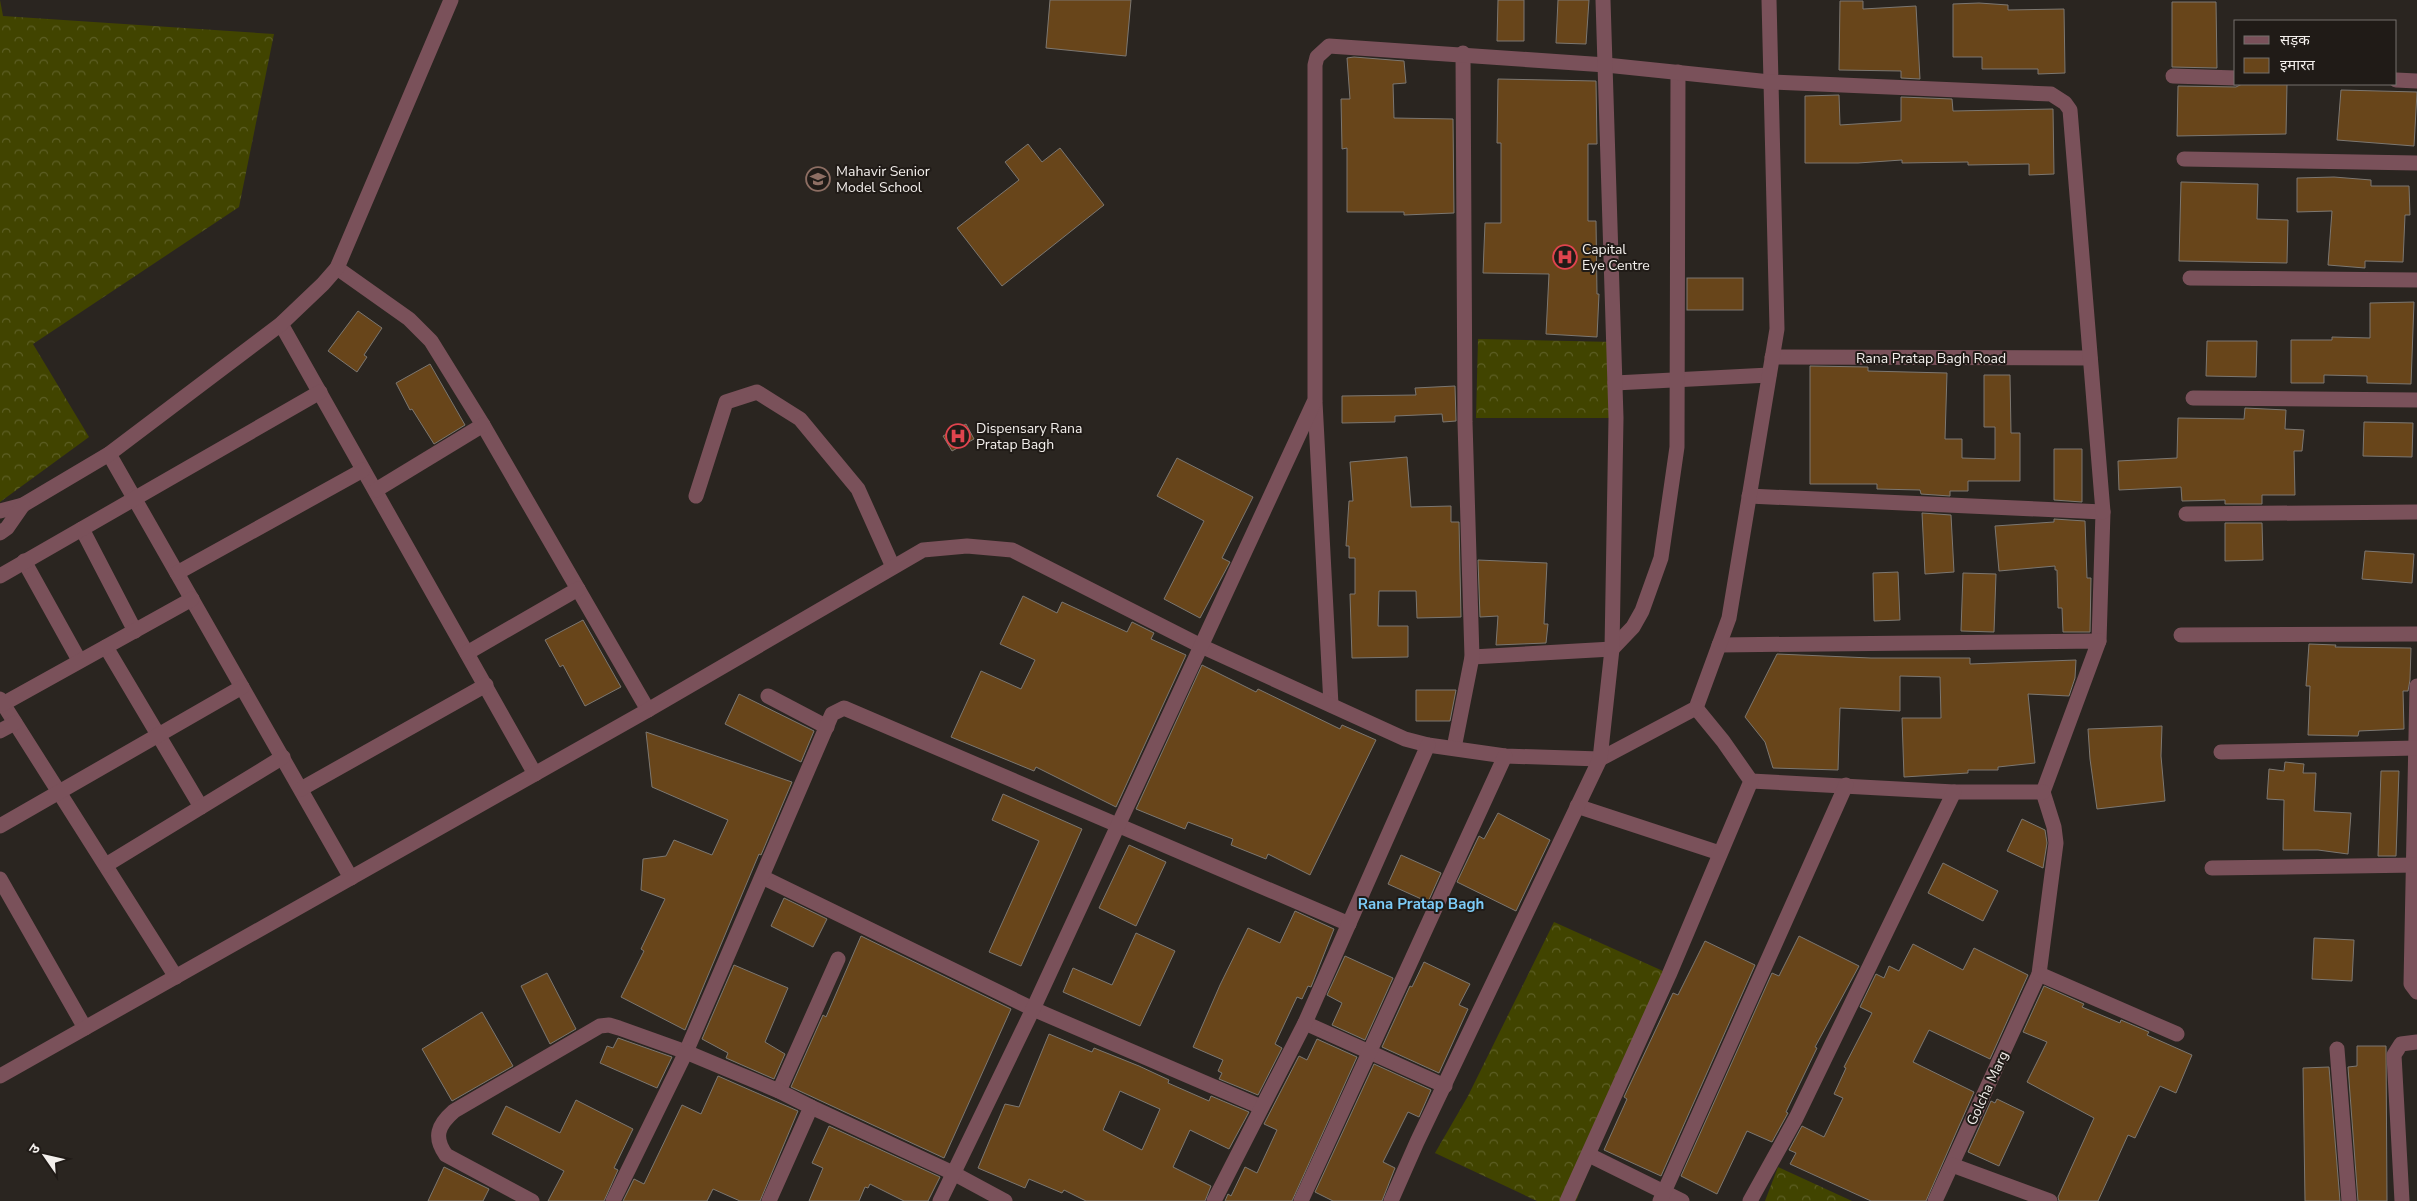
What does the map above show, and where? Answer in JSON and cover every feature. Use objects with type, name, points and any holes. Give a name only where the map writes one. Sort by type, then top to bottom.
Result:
[{"type":"street","points":[[0,511],[23,505],[109,454],[281,324],[323,284],[336,268],[451,0]]},
{"type":"street","points":[[1391,1201],[1600,759],[1612,649],[1616,418],[1603,0]]},
{"type":"street","points":[[0,1076],[648,710],[923,550],[967,546],[1012,550],[1201,646],[1405,739],[1428,745],[1506,756],[1600,759],[1696,708],[1729,618],[1777,329],[1769,0]]},
{"type":"street","points":[[1331,705],[1315,400],[1315,65],[1317,57],[1329,46],[1463,53],[1606,65],[1770,82],[2051,94],[2065,103],[2070,110],[2103,512],[2098,641],[2043,792],[1954,792],[1751,781]]},
{"type":"street","points":[[1454,748],[1472,657],[1465,422],[1463,53]]},
{"type":"street","points":[[1472,657],[1612,649],[1633,627],[1642,612],[1661,558],[1677,447],[1678,72]]},
{"type":"street","points":[[2173,76],[2234,78]]},
{"type":"street","points":[[2397,80],[2417,81]]},
{"type":"street","points":[[2184,159],[2417,163]]},
{"type":"street","points":[[336,268],[420,328],[431,341],[483,425],[648,710]]},
{"type":"street","points":[[2190,278],[2417,280]]},
{"type":"street","points":[[281,324],[535,774]]},
{"type":"street","name":"Rana Pratap Bagh Road","points":[[1772,357],[2090,358]]},
{"type":"street","points":[[1614,383],[1769,375]]},
{"type":"street","points":[[0,576],[320,392]]},
{"type":"street","points":[[696,496],[726,402],[757,392],[800,419],[858,488],[893,567]]},
{"type":"street","points":[[2193,398],[2417,400]]},
{"type":"street","points":[[940,1201],[1033,1009],[1315,400]]},
{"type":"street","points":[[376,490],[483,425]]},
{"type":"street","points":[[109,454],[136,498],[351,878]]},
{"type":"street","points":[[177,573],[363,470]]},
{"type":"street","points":[[1749,496],[2103,512]]},
{"type":"street","points":[[0,533],[7,528],[23,505]]},
{"type":"street","points":[[2186,514],[2417,512]]},
{"type":"street","points":[[82,530],[135,631]]},
{"type":"street","points":[[24,561],[80,660]]},
{"type":"street","points":[[467,653],[578,589]]},
{"type":"street","points":[[176,977],[2,701],[106,647],[192,599]]},
{"type":"street","points":[[2181,636],[2417,634]]},
{"type":"street","points":[[1719,645],[2098,641]]},
{"type":"street","points":[[106,647],[201,807]]},
{"type":"street","points":[[301,789],[486,685]]},
{"type":"street","points":[[2417,686],[2415,865],[2410,984],[2417,992]]},
{"type":"street","points":[[0,826],[242,687]]},
{"type":"street","points":[[768,696],[827,726]]},
{"type":"street","points":[[613,1201],[686,1052],[835,711],[844,708],[1349,924]]},
{"type":"street","points":[[1696,708],[1724,741],[1751,781]]},
{"type":"street","points":[[0,731],[15,723]]},
{"type":"street","points":[[1214,1201],[1305,1023],[1428,745]]},
{"type":"street","points":[[2221,752],[2416,748]]},
{"type":"street","points":[[1301,1201],[1506,756]]},
{"type":"street","points":[[106,864],[283,757]]},
{"type":"street","points":[[1568,1201],[1669,975],[1751,781]]},
{"type":"street","points":[[1662,1196],[1846,785]]},
{"type":"street","points":[[1750,1201],[1796,1118],[1954,792]]},
{"type":"street","name":"Golcha Marg","points":[[1935,1201],[2039,974],[2056,843],[2054,827],[2043,792]]},
{"type":"street","points":[[1577,806],[1720,853]]},
{"type":"street","points":[[2212,868],[2415,865]]},
{"type":"street","points":[[762,877],[1033,1009],[1261,1107]]},
{"type":"street","points":[[0,879],[85,1028]]},
{"type":"street","points":[[779,1091],[838,959]]},
{"type":"street","points":[[2039,974],[2177,1034]]},
{"type":"street","points":[[1305,1023],[1445,1086]]},
{"type":"street","points":[[532,1201],[446,1156],[439,1145],[439,1133],[444,1120],[454,1111],[600,1026],[609,1025],[686,1052],[779,1091],[953,1173],[1004,1201]]},
{"type":"street","points":[[2402,1201],[2394,1055],[2401,1044],[2417,1042]]},
{"type":"street","points":[[2337,1049],[2349,1201]]},
{"type":"street","points":[[768,1201],[811,1107]]},
{"type":"street","points":[[1589,1155],[1662,1196],[1682,1201]]},
{"type":"street","points":[[1952,1164],[2050,1201]]},
{"type":"green space","points":[[0,0],[3,16],[274,34],[239,207],[33,344],[89,437],[0,502]]},
{"type":"green space","points":[[1478,339],[1615,342],[1616,418],[1476,418]]},
{"type":"green space","points":[[1554,922],[1674,976],[1576,1201],[1537,1201],[1435,1153],[1468,1096]]},
{"type":"green space","points":[[1778,1167],[1852,1201],[1765,1201]]},
{"type":"building","points":[[1050,0],[1131,0],[1126,56],[1046,48]]},
{"type":"building","points":[[1498,0],[1524,0],[1524,41],[1497,41]]},
{"type":"building","points":[[1558,0],[1589,0],[1586,44],[1556,43]]},
{"type":"building","points":[[1840,1],[1863,1],[1863,9],[1916,6],[1920,79],[1901,78],[1901,71],[1839,70]]},
{"type":"building","points":[[2172,2],[2216,2],[2217,68],[2172,67]]},
{"type":"building","points":[[1953,4],[2008,5],[2008,10],[2064,9],[2065,73],[2038,74],[2038,69],[1982,69],[1982,57],[1953,57]]},
{"type":"building","points":[[1347,58],[1404,61],[1406,83],[1393,84],[1394,118],[1453,119],[1454,213],[1404,215],[1404,212],[1347,212],[1347,148],[1342,149],[1341,99],[1350,99]]},
{"type":"building","points":[[1498,79],[1596,81],[1597,144],[1588,144],[1588,221],[1596,221],[1597,294],[1599,294],[1597,337],[1546,334],[1549,274],[1483,273],[1485,223],[1501,223],[1501,143],[1497,143]]},
{"type":"building","points":[[2240,85],[2287,85],[2286,134],[2177,136],[2178,86],[2236,87]]},
{"type":"building","points":[[2341,90],[2417,92],[2414,146],[2337,140]]},
{"type":"building","points":[[1839,95],[1840,125],[1901,121],[1901,97],[1952,99],[1953,111],[2053,109],[2054,174],[2029,175],[2029,164],[1968,165],[1968,162],[1902,163],[1902,160],[1858,163],[1805,163],[1805,96]]},
{"type":"building","points":[[1028,144],[1042,162],[1060,148],[1104,205],[1002,286],[957,228],[1019,180],[1005,162]]},
{"type":"building","points":[[2334,177],[2371,180],[2371,186],[2409,186],[2410,215],[2405,215],[2403,262],[2365,261],[2365,268],[2328,265],[2332,211],[2297,212],[2297,178]]},
{"type":"building","points":[[2181,182],[2258,184],[2257,219],[2288,220],[2287,263],[2179,261]]},
{"type":"building","points":[[1687,278],[1743,278],[1743,310],[1687,310]]},
{"type":"building","points":[[2414,302],[2411,384],[2367,383],[2367,376],[2324,375],[2324,383],[2291,383],[2291,340],[2332,340],[2332,337],[2370,338],[2370,303]]},
{"type":"building","points":[[358,311],[382,328],[364,355],[367,357],[357,372],[328,351]]},
{"type":"building","points":[[2207,341],[2257,341],[2256,377],[2206,376]]},
{"type":"building","points":[[430,364],[465,425],[434,444],[412,409],[410,410],[396,383]]},
{"type":"building","points":[[1810,366],[1868,367],[1868,371],[1947,373],[1945,439],[1962,439],[1962,458],[1995,459],[1995,427],[1984,427],[1984,375],[2010,375],[2011,433],[2020,433],[2020,481],[1968,481],[1968,491],[1950,491],[1950,496],[1921,494],[1920,490],[1877,489],[1877,484],[1810,484]]},
{"type":"building","points":[[1455,386],[1456,421],[1443,422],[1442,414],[1395,416],[1395,422],[1342,423],[1342,396],[1416,395],[1415,388]]},
{"type":"building","points":[[2245,408],[2286,410],[2285,429],[2304,430],[2302,451],[2294,451],[2295,495],[2262,495],[2262,504],[2225,504],[2225,500],[2182,501],[2181,487],[2119,490],[2118,461],[2177,458],[2178,418],[2244,419]]},
{"type":"building","points":[[2364,422],[2413,423],[2412,457],[2363,456]]},
{"type":"building","points":[[966,424],[974,439],[952,451],[943,436]]},
{"type":"building","points":[[2054,449],[2082,449],[2082,502],[2054,500]]},
{"type":"building","points":[[1407,457],[1411,507],[1451,506],[1451,522],[1459,522],[1461,617],[1417,618],[1416,591],[1379,591],[1378,626],[1408,626],[1408,657],[1352,658],[1350,594],[1355,594],[1355,558],[1349,558],[1349,546],[1346,546],[1349,501],[1353,501],[1350,462]]},
{"type":"building","points":[[1177,458],[1253,497],[1222,558],[1230,562],[1200,618],[1164,599],[1204,521],[1157,496]]},
{"type":"building","points":[[1922,513],[1951,515],[1954,572],[1925,574]]},
{"type":"building","points":[[2054,519],[2085,521],[2087,578],[2091,578],[2090,632],[2063,632],[2062,608],[2058,608],[2057,570],[2055,570],[2055,566],[1999,571],[1995,526],[2054,522]]},
{"type":"building","points":[[2225,523],[2262,523],[2263,560],[2225,561]]},
{"type":"building","points":[[2365,551],[2414,554],[2412,583],[2362,579]]},
{"type":"building","points":[[1478,560],[1547,563],[1544,624],[1548,624],[1546,643],[1496,645],[1498,616],[1480,617]]},
{"type":"building","points":[[1898,572],[1900,620],[1874,621],[1873,573]]},
{"type":"building","points":[[1963,573],[1996,574],[1994,632],[1961,631]]},
{"type":"building","points":[[1023,596],[1057,613],[1062,602],[1127,632],[1132,622],[1154,633],[1151,639],[1186,655],[1116,807],[1036,767],[1034,771],[951,737],[981,671],[1021,689],[1035,660],[1000,644]]},
{"type":"building","points":[[583,620],[621,687],[585,706],[563,665],[560,667],[545,640]]},
{"type":"building","points":[[2309,644],[2336,645],[2335,647],[2411,648],[2408,691],[2403,691],[2404,729],[2359,731],[2358,736],[2308,735],[2310,686],[2306,686]]},
{"type":"building","points":[[1777,654],[1871,658],[1970,658],[1970,664],[2076,660],[2075,678],[2069,696],[2028,694],[2035,763],[1998,767],[1998,770],[1968,770],[1968,773],[1904,777],[1902,718],[1941,718],[1940,677],[1900,676],[1900,711],[1840,708],[1838,770],[1773,768],[1765,742],[1745,717]]},
{"type":"building","points":[[1202,665],[1256,692],[1258,689],[1340,729],[1342,725],[1376,740],[1310,875],[1268,854],[1266,859],[1231,845],[1233,839],[1188,822],[1185,829],[1136,809]]},
{"type":"building","points":[[1416,690],[1456,690],[1450,721],[1416,721]]},
{"type":"building","points":[[739,694],[814,731],[801,762],[725,724]]},
{"type":"building","points":[[2162,726],[2161,756],[2165,801],[2097,809],[2088,729]]},
{"type":"building","points":[[646,732],[792,782],[761,855],[759,854],[685,1030],[621,997],[644,951],[641,949],[665,899],[641,890],[643,859],[666,856],[674,840],[712,855],[728,820],[652,787]]},
{"type":"building","points":[[2285,762],[2304,764],[2303,773],[2316,773],[2314,811],[2351,813],[2348,854],[2318,850],[2283,850],[2284,800],[2267,799],[2269,769],[2284,771]]},
{"type":"building","points":[[2381,771],[2399,771],[2396,856],[2378,856]]},
{"type":"building","points":[[1003,794],[1082,829],[1021,966],[989,952],[1039,841],[992,820]]},
{"type":"building","points":[[1498,813],[1550,840],[1516,911],[1457,882],[1479,836],[1484,839]]},
{"type":"building","points":[[2022,819],[2045,830],[2047,843],[2043,868],[2007,851]]},
{"type":"building","points":[[1129,845],[1166,862],[1136,926],[1099,908]]},
{"type":"building","points":[[1401,855],[1441,873],[1428,902],[1388,884]]},
{"type":"building","points":[[1943,863],[1998,891],[1983,921],[1928,893]]},
{"type":"building","points":[[784,898],[827,919],[813,947],[771,926]]},
{"type":"building","points":[[1295,911],[1334,929],[1311,987],[1308,986],[1302,999],[1297,997],[1275,1044],[1282,1048],[1258,1095],[1219,1079],[1222,1073],[1218,1071],[1223,1060],[1193,1047],[1220,985],[1248,928],[1280,943]]},
{"type":"building","points":[[1136,933],[1175,951],[1140,1026],[1063,992],[1073,968],[1112,985]]},
{"type":"building","points":[[861,936],[1011,1009],[944,1158],[791,1087],[823,1015],[826,1017]]},
{"type":"building","points":[[1799,936],[1859,966],[1815,1047],[1817,1048],[1786,1112],[1788,1113],[1772,1142],[1747,1131],[1717,1194],[1681,1176],[1772,973],[1779,976]]},
{"type":"building","points":[[2314,938],[2354,940],[2352,981],[2312,979]]},
{"type":"building","points":[[1705,941],[1755,965],[1661,1176],[1604,1150],[1627,1099],[1624,1097],[1673,993],[1678,995]]},
{"type":"building","points":[[1913,944],[1963,970],[1974,948],[2028,975],[1990,1059],[1929,1030],[1913,1062],[1974,1092],[1926,1201],[1871,1201],[1790,1164],[1796,1153],[1789,1150],[1802,1126],[1824,1137],[1843,1098],[1834,1094],[1846,1068],[1844,1067],[1872,1013],[1860,1007],[1876,974],[1884,978],[1889,966],[1899,971]]},
{"type":"building","points":[[1345,956],[1393,978],[1365,1040],[1332,1025],[1342,1003],[1327,995]]},
{"type":"building","points":[[1424,962],[1470,984],[1459,1005],[1468,1009],[1439,1073],[1382,1047],[1410,986],[1412,987]]},
{"type":"building","points":[[734,965],[788,988],[765,1042],[785,1054],[774,1079],[726,1058],[728,1053],[702,1039]]},
{"type":"building","points":[[547,973],[576,1029],[550,1044],[521,986]]},
{"type":"building","points":[[2044,986],[2084,1004],[2082,1007],[2120,1023],[2121,1020],[2149,1032],[2147,1035],[2192,1055],[2176,1093],[2160,1086],[2135,1138],[2128,1135],[2098,1201],[2059,1201],[2058,1197],[2094,1118],[2027,1082],[2047,1042],[2023,1032]]},
{"type":"building","points":[[482,1012],[513,1066],[452,1101],[422,1049]]},
{"type":"building","points":[[1049,1034],[1092,1052],[1094,1048],[1139,1066],[1169,1080],[1168,1083],[1209,1101],[1211,1096],[1249,1112],[1229,1149],[1190,1130],[1173,1167],[1211,1186],[1205,1201],[1086,1201],[1064,1190],[1062,1193],[1029,1179],[1025,1188],[978,1168],[1005,1104],[1019,1107]],"holes":[[[1120,1091],[1160,1109],[1142,1150],[1103,1130]]]},
{"type":"building","points":[[618,1038],[672,1057],[657,1088],[600,1063],[607,1046],[613,1048]]},
{"type":"building","points":[[1317,1039],[1357,1057],[1292,1201],[1225,1201],[1228,1194],[1231,1196],[1245,1167],[1257,1173],[1277,1130],[1264,1124],[1299,1056],[1307,1060]]},
{"type":"building","points":[[2357,1046],[2386,1046],[2387,1201],[2358,1201],[2348,1067],[2357,1066]]},
{"type":"building","points":[[1374,1064],[1431,1090],[1419,1117],[1408,1112],[1383,1162],[1395,1168],[1382,1201],[1333,1201],[1315,1192]]},
{"type":"building","points":[[2329,1067],[2340,1201],[2305,1201],[2303,1068]]},
{"type":"building","points":[[718,1076],[798,1111],[760,1201],[740,1201],[713,1189],[707,1201],[623,1201],[634,1179],[644,1184],[682,1105],[701,1114]]},
{"type":"building","points":[[1997,1099],[2024,1112],[1999,1166],[1968,1152],[1991,1101],[1995,1103]]},
{"type":"building","points":[[576,1100],[633,1129],[614,1168],[618,1170],[604,1201],[548,1201],[564,1171],[492,1134],[506,1106],[560,1133]]},
{"type":"building","points":[[829,1126],[940,1177],[928,1201],[904,1201],[870,1184],[868,1188],[865,1187],[859,1201],[809,1201],[823,1168],[812,1163]]},
{"type":"building","points":[[444,1167],[489,1189],[483,1201],[428,1201]]},
{"type":"place","name":"Mahavir Senior Model School","points":[[818,179]]},
{"type":"place","name":"Capital Eye Centre","points":[[1565,257]]},
{"type":"place","name":"Dispensary Rana Pratap Bagh","points":[[958,436]]},
{"type":"district","name":"Rana Pratap Bagh","points":[[1421,904]]}]
